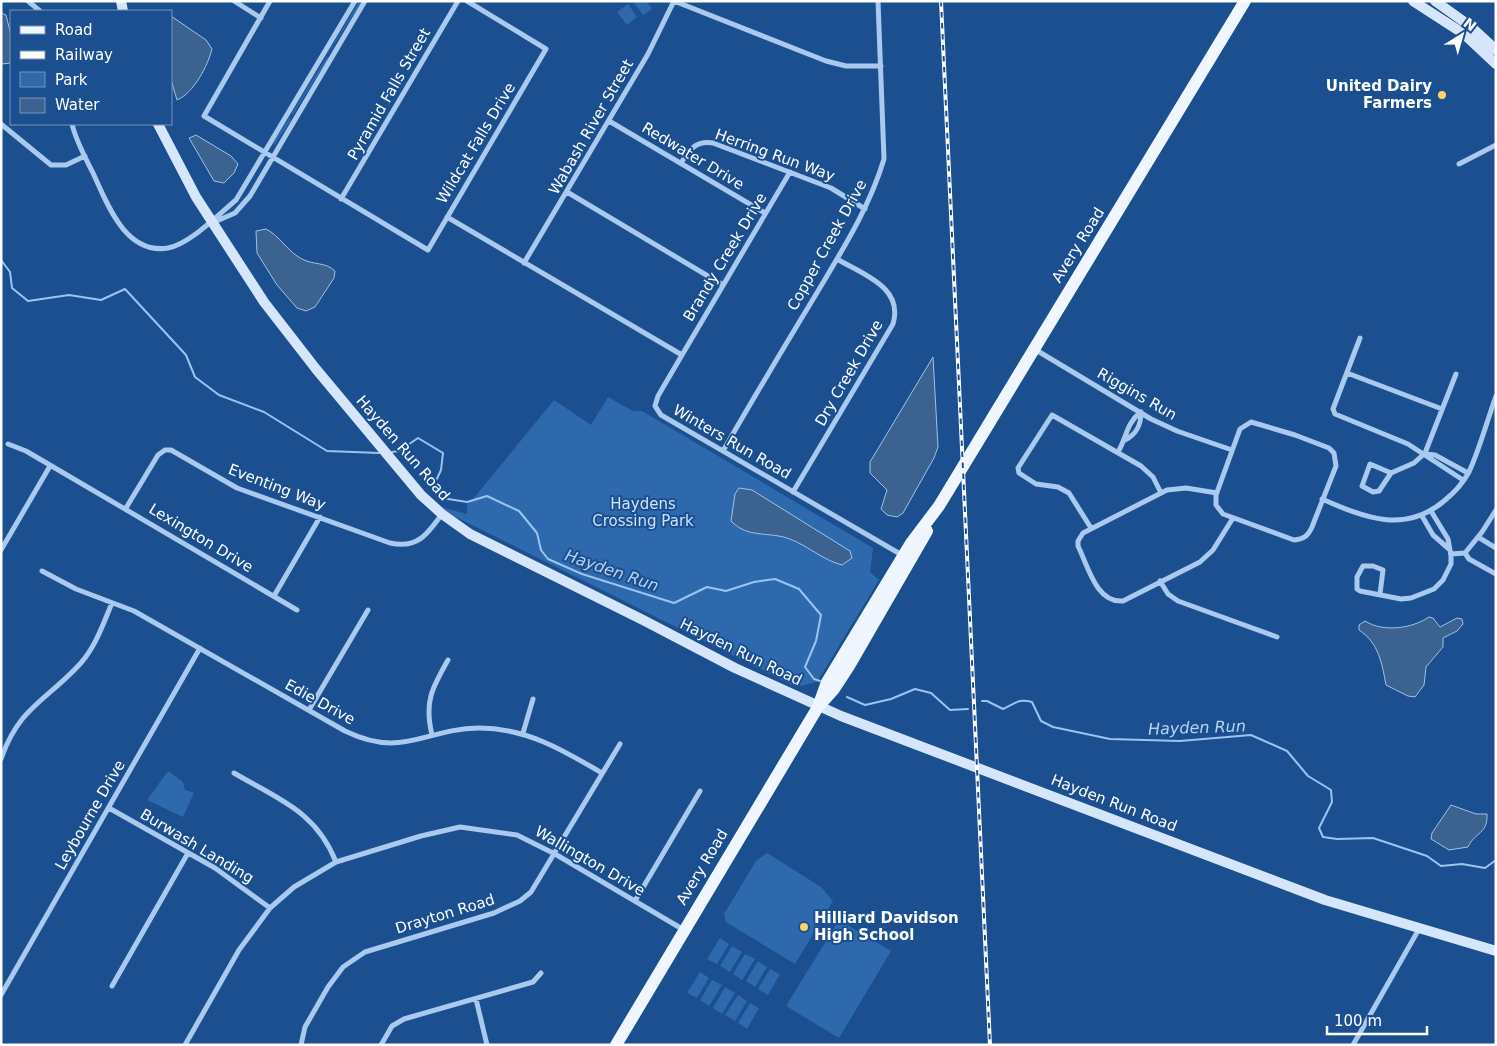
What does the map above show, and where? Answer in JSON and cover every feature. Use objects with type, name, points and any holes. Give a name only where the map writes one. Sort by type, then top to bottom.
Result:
[{"type":"main road","name":"Avery Road","points":[[818,707],[827,682],[903,556],[939,506],[1246,1]]},
{"type":"main road","points":[[1413,1],[1464,34],[1496,64]]},
{"type":"main road","points":[[1435,1],[1470,26],[1496,50]]},
{"type":"main road","name":"Hayden Run Road","points":[[158,125],[171,154],[212,223],[280,323],[421,495],[442,514],[470,534],[736,668],[818,707],[1309,894],[1496,951]]},
{"type":"main road","name":"Avery Road","points":[[616,1045],[818,707],[849,666],[919,547],[939,506]]},
{"type":"street","points":[[28,1],[39,10]]},
{"type":"street","points":[[234,1],[261,18]]},
{"type":"street","points":[[270,1],[204,116],[341,199]]},
{"type":"street","points":[[212,223],[236,200],[355,1]]},
{"type":"street","points":[[72,125],[114,218],[123,229],[142,244],[156,248],[170,248],[212,223],[227,218],[240,208],[273,159],[365,1]]},
{"type":"street","name":"Pyramid Falls Street","points":[[341,199],[458,1]]},
{"type":"street","name":"Wildcat Falls Drive","points":[[341,199],[428,250],[546,50],[467,1]]},
{"type":"street","points":[[674,1],[826,61],[846,66],[881,66]]},
{"type":"street","name":"Wabash River Street","points":[[524,263],[648,54],[674,1]]},
{"type":"street","name":"Copper Creek Drive","points":[[723,450],[837,259],[877,184],[884,159],[878,1]]},
{"type":"street","name":"Redwater Drive","points":[[609,121],[765,214]]},
{"type":"street","points":[[1,124],[51,165],[66,165],[85,156]]},
{"type":"street","name":"Herring Run Way","points":[[681,163],[692,147],[706,142],[831,188],[865,209]]},
{"type":"street","points":[[1459,164],[1496,146]]},
{"type":"street","name":"Brandy Creek Drive","points":[[682,355],[790,172]]},
{"type":"street","points":[[567,192],[723,285]]},
{"type":"street","points":[[447,217],[682,355]]},
{"type":"street","name":"Dry Creek Drive","points":[[794,492],[888,332],[896,315],[894,299],[884,286],[837,259]]},
{"type":"street","points":[[1360,338],[1333,409],[1338,417],[1408,444],[1425,453],[1435,455],[1468,472]]},
{"type":"street","name":"Riggins Run","points":[[1034,349],[1177,431],[1232,450]]},
{"type":"street","name":"Winters Run Road","points":[[682,355],[658,396],[655,406],[661,415],[903,556]]},
{"type":"street","points":[[1347,373],[1442,409]]},
{"type":"street","points":[[1391,473],[1370,464],[1362,486],[1373,492],[1379,491],[1391,473],[1414,463],[1425,453],[1456,374]]},
{"type":"street","points":[[1322,499],[1346,510],[1386,520],[1410,520],[1431,511],[1450,497],[1468,472],[1496,396]]},
{"type":"street","points":[[1125,440],[1125,431],[1133,418],[1141,412]]},
{"type":"street","points":[[1118,452],[1125,440],[1132,436],[1141,423],[1141,412]]},
{"type":"street","points":[[1091,528],[1069,493],[1058,487],[1036,484],[1019,473],[1018,468],[1049,417],[1056,415],[1147,471],[1161,493]]},
{"type":"street","points":[[1251,422],[1329,448],[1334,453],[1336,466],[1308,536],[1302,540],[1294,540],[1223,514],[1218,509],[1215,501],[1217,493],[1240,429],[1251,422]]},
{"type":"street","name":"Lexington Drive","points":[[8,444],[26,451],[126,508],[297,610]]},
{"type":"street","name":"Eventing Way","points":[[126,508],[158,455],[165,450],[171,450],[237,488],[402,546],[418,541],[442,514]]},
{"type":"street","points":[[1425,453],[1434,463],[1463,480]]},
{"type":"street","points":[[1,550],[50,466]]},
{"type":"street","points":[[1217,493],[1186,488],[1161,493],[1091,528],[1078,541],[1100,592],[1114,601],[1123,601],[1200,562],[1213,550],[1233,518]]},
{"type":"street","points":[[1465,553],[1496,510]]},
{"type":"street","points":[[1380,594],[1383,570],[1374,566],[1363,566],[1357,577],[1357,588],[1380,594],[1401,599],[1430,592],[1443,580],[1448,572],[1451,564],[1448,539],[1431,511]]},
{"type":"street","points":[[1422,516],[1433,536],[1450,551],[1465,553],[1469,559],[1496,574]]},
{"type":"street","points":[[274,596],[320,517]]},
{"type":"street","points":[[1478,537],[1495,545]]},
{"type":"street","name":"Edie Drive","points":[[42,571],[76,589],[134,611],[358,737],[383,744],[397,744],[432,735],[478,728],[523,733],[563,751],[602,773]]},
{"type":"street","points":[[1160,581],[1168,594],[1178,601],[1276,637]]},
{"type":"street","points":[[1,759],[8,740],[20,719],[80,663],[96,642],[112,603]]},
{"type":"street","points":[[309,710],[368,610]]},
{"type":"street","name":"Leybourne Drive","points":[[1,995],[200,648]]},
{"type":"street","points":[[432,735],[428,702],[437,679],[448,660]]},
{"type":"street","points":[[523,733],[533,699]]},
{"type":"street","name":"Drayton Road","points":[[301,1045],[305,1027],[328,987],[343,967],[364,952],[494,914],[520,901],[530,892],[555,854],[620,744]]},
{"type":"street","points":[[234,773],[299,811],[312,822],[324,836],[336,862]]},
{"type":"street","points":[[635,901],[700,791]]},
{"type":"street","name":"Burwash Landing","points":[[109,808],[237,883],[270,908]]},
{"type":"street","name":"Wallington Drive","points":[[185,1045],[239,950],[270,908],[294,887],[336,862],[420,836],[460,828],[517,835],[555,854],[684,930]]},
{"type":"street","points":[[112,986],[188,853]]},
{"type":"street","points":[[1353,1045],[1419,929]]},
{"type":"street","points":[[380,1045],[392,1026],[404,1019],[533,982],[541,973]]},
{"type":"street","points":[[476,999],[487,1045]]},
{"type":"green space","points":[[359,1],[362,1],[328,54],[328,53]]},
{"type":"green space","points":[[633,1],[646,1],[652,9],[643,15]]},
{"type":"green space","points":[[628,4],[637,17],[627,25],[617,12]]},
{"type":"green space","points":[[327,56],[328,59],[292,116],[292,113]]},
{"type":"green space","points":[[290,117],[291,120],[274,146],[273,143]]},
{"type":"green space","name":"Haydens Crossing Park","points":[[608,397],[633,411],[642,411],[873,548],[870,572],[879,580],[817,682],[796,687],[448,513],[444,508],[467,514],[467,502],[473,499],[554,400],[591,425]]},
{"type":"green space","points":[[168,771],[183,782],[185,790],[194,793],[183,817],[147,800]]},
{"type":"green space","points":[[767,853],[821,887],[833,901],[795,964],[726,922],[724,914],[756,861]]},
{"type":"green space","points":[[839,920],[891,951],[839,1038],[786,1006]]},
{"type":"green space","points":[[720,938],[729,944],[717,964],[707,959]]},
{"type":"green space","points":[[732,946],[742,952],[730,972],[720,966]]},
{"type":"green space","points":[[745,954],[755,959],[742,980],[733,974]]},
{"type":"green space","points":[[758,961],[767,967],[755,987],[746,981]]},
{"type":"green space","points":[[770,969],[780,974],[768,995],[758,989]]},
{"type":"green space","points":[[700,972],[709,978],[697,998],[687,993]]},
{"type":"green space","points":[[712,980],[722,985],[709,1006],[700,1000]]},
{"type":"green space","points":[[725,987],[735,993],[722,1014],[713,1008]]},
{"type":"green space","points":[[738,995],[747,1001],[735,1021],[725,1015]]},
{"type":"green space","points":[[750,1003],[759,1008],[747,1029],[738,1023]]},
{"type":"water","points":[[1,13],[6,15],[10,31],[10,63],[1,64]]},
{"type":"water","points":[[172,17],[206,40],[212,49],[204,70],[194,85],[177,100],[172,83]]},
{"type":"water","points":[[196,135],[231,156],[238,164],[234,173],[224,183],[214,181],[189,138]]},
{"type":"water","points":[[266,229],[297,256],[306,261],[328,266],[335,271],[334,278],[315,307],[306,311],[297,308],[277,285],[257,253],[256,231]]},
{"type":"water","points":[[933,357],[938,447],[934,458],[903,513],[897,517],[887,515],[881,509],[887,490],[870,473],[870,462]]},
{"type":"water","points":[[739,488],[752,490],[850,551],[852,558],[842,565],[828,560],[790,539],[752,532],[738,527],[731,521],[735,494]]},
{"type":"water","points":[[1429,617],[1433,618],[1440,627],[1457,618],[1462,619],[1463,624],[1457,631],[1443,638],[1443,647],[1426,667],[1424,685],[1415,697],[1408,696],[1386,685],[1378,654],[1371,641],[1359,630],[1359,625],[1365,621],[1381,627],[1398,628],[1415,624]]},
{"type":"water","points":[[1451,805],[1476,814],[1487,814],[1487,821],[1483,829],[1468,847],[1449,850],[1431,839],[1432,833]]},
{"type":"waterway","name":"Hayden Run","points":[[1,260],[10,272],[12,288],[28,301],[69,295],[101,300],[125,289],[186,355],[195,377],[219,395],[264,412],[327,451],[379,453]]},
{"type":"waterway","name":"Hayden Run","points":[[392,452],[399,451],[418,438],[443,453],[441,470],[433,487],[442,498],[467,502],[487,496],[519,511],[537,533],[541,550],[548,559],[582,574],[674,603],[707,587],[726,591],[754,582],[775,579],[799,589],[821,615],[816,641],[805,667],[814,679],[820,681]]},
{"type":"waterway","name":"Hayden Run","points":[[847,697],[865,705],[891,699],[915,689],[931,693],[950,710],[968,709]]},
{"type":"waterway","name":"Hayden Run","points":[[982,701],[987,701],[1003,709],[1020,701],[1032,702],[1041,721],[1053,727],[1110,739],[1180,741],[1251,735],[1287,751],[1308,776],[1331,790],[1332,802],[1319,828],[1323,837],[1337,839],[1373,838],[1427,856],[1441,866],[1462,864],[1485,868],[1496,860]]},
{"type":"railway","points":[[941,1],[990,1045]]},
{"type":"place","name":"United Dairy Farmers","points":[[1442,95]]},
{"type":"place","name":"Hilliard Davidson High School","points":[[804,927]]}]
